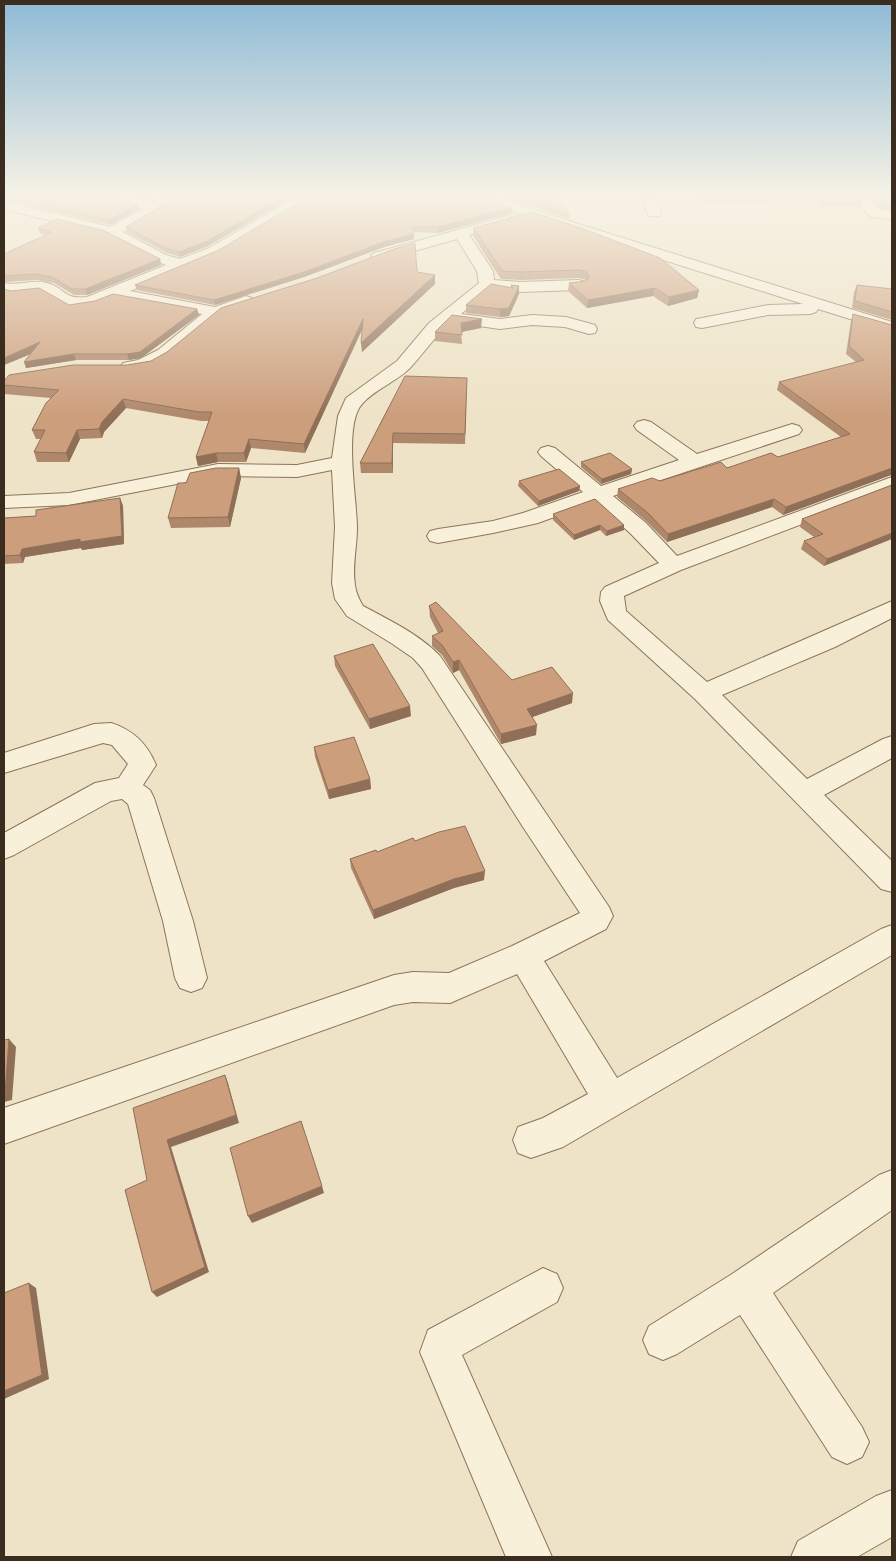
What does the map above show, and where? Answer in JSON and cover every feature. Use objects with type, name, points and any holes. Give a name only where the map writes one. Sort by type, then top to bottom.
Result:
[{"type":"street","points":[[4,288],[13,290],[44,287],[71,304],[90,302],[165,271]]},
{"type":"street","points":[[485,271],[487,284]]},
{"type":"street","points":[[713,271],[892,327]]},
{"type":"street","points":[[4,1126],[394,990],[413,987],[450,988],[523,956],[595,920],[598,916],[431,662],[422,652],[400,637],[355,611],[347,599],[343,583],[346,527],[342,462],[346,424],[353,402],[403,365],[435,327],[487,284],[520,287],[579,285]]},
{"type":"street","points":[[113,293],[216,312]]},
{"type":"street","points":[[111,367],[147,364],[162,355],[216,312],[264,296]]},
{"type":"street","points":[[702,323],[768,310],[807,310],[821,305]]},
{"type":"street","points":[[447,317],[500,324],[532,320],[566,322],[589,328]]},
{"type":"street","points":[[644,426],[694,461]]},
{"type":"street","points":[[438,536],[492,527],[530,518],[694,461],[792,430]]},
{"type":"street","points":[[548,452],[638,528],[673,565]]},
{"type":"street","points":[[4,502],[69,498],[218,470],[297,472],[342,462]]},
{"type":"street","points":[[892,483],[673,565],[612,592],[611,603],[616,614],[704,693],[806,792],[892,880]]},
{"type":"street","points":[[704,693],[826,641],[892,609]]},
{"type":"street","points":[[4,764],[108,731],[116,733],[140,760],[142,765],[127,788]]},
{"type":"street","points":[[806,792],[892,746]]},
{"type":"street","points":[[4,847],[105,791],[127,788],[140,798],[178,921],[191,978]]},
{"type":"street","points":[[531,1140],[550,1134],[892,939]]},
{"type":"street","points":[[523,956],[611,1100]]},
{"type":"street","points":[[664,1340],[746,1288],[892,1188]]},
{"type":"street","points":[[529,1557],[440,1352],[440,1348],[442,1344],[543,1288]]},
{"type":"street","points":[[746,1288],[847,1442]]},
{"type":"street","points":[[814,1557],[892,1512]]},
{"type":"building","points":[[4,271],[130,271],[85,289],[72,289],[52,277],[35,274],[4,276]]},
{"type":"building","points":[[169,271],[307,271],[214,300],[135,285]]},
{"type":"building","points":[[336,271],[417,271],[435,275],[361,343],[363,319],[304,444],[249,439],[244,453],[216,453],[196,457],[212,412],[199,412],[123,399],[102,422],[99,429],[77,430],[66,453],[34,452],[45,430],[32,430],[46,403],[59,390],[4,385],[4,381],[9,375],[73,365],[127,365],[151,361],[167,352],[221,308]]},
{"type":"building","points":[[502,271],[555,271],[520,272]]},
{"type":"building","points":[[583,271],[676,271],[699,290],[669,297],[655,288],[588,300],[569,283],[587,281],[589,276]]},
{"type":"building","points":[[491,284],[513,288],[511,285],[519,286],[509,308],[500,309],[466,305]]},
{"type":"building","points":[[857,285],[892,289],[892,312],[855,301]]},
{"type":"building","points":[[39,288],[69,305],[95,301],[113,294],[197,309],[140,352],[127,354],[74,354],[24,362],[40,342],[4,358],[4,289],[11,291]]},
{"type":"building","points":[[853,314],[892,325],[892,468],[786,507],[774,499],[668,534],[649,514],[618,489],[652,478],[660,481],[721,462],[727,468],[771,453],[778,457],[850,434],[779,382],[864,360],[849,346]]},
{"type":"building","points":[[452,315],[482,319],[461,323],[462,335],[435,332]]},
{"type":"building","points":[[405,376],[467,378],[465,434],[393,433],[392,463],[360,463]]},
{"type":"building","points":[[610,453],[632,469],[602,479],[581,462]]},
{"type":"building","points":[[216,468],[239,468],[228,517],[168,518],[178,483],[186,483],[190,473]]},
{"type":"building","points":[[559,469],[580,486],[539,501],[519,481]]},
{"type":"building","points":[[892,485],[892,533],[827,559],[804,541],[823,534],[802,519]]},
{"type":"building","points":[[120,498],[122,536],[80,542],[80,539],[22,549],[20,555],[4,556],[4,518],[36,516],[36,510]]},
{"type":"building","points":[[595,499],[624,525],[607,531],[600,525],[574,535],[553,514]]},
{"type":"building","points":[[436,602],[512,680],[552,667],[573,693],[527,709],[537,725],[501,734],[459,660],[453,662],[442,645],[432,636],[443,631],[429,606]]},
{"type":"building","points":[[373,644],[410,706],[369,719],[334,656]]},
{"type":"building","points":[[354,737],[370,779],[328,790],[314,747]]},
{"type":"building","points":[[465,826],[485,871],[454,879],[373,910],[350,859],[376,850],[377,852],[413,838],[415,841],[439,832]]},
{"type":"building","points":[[9,1039],[5,1093],[4,1093],[4,1040]]},
{"type":"building","points":[[225,1075],[236,1115],[167,1140],[205,1267],[152,1292],[125,1190],[147,1180],[133,1108]]},
{"type":"building","points":[[301,1121],[322,1186],[248,1216],[230,1148]]},
{"type":"building","points":[[29,1283],[42,1375],[4,1391],[4,1293]]}]
